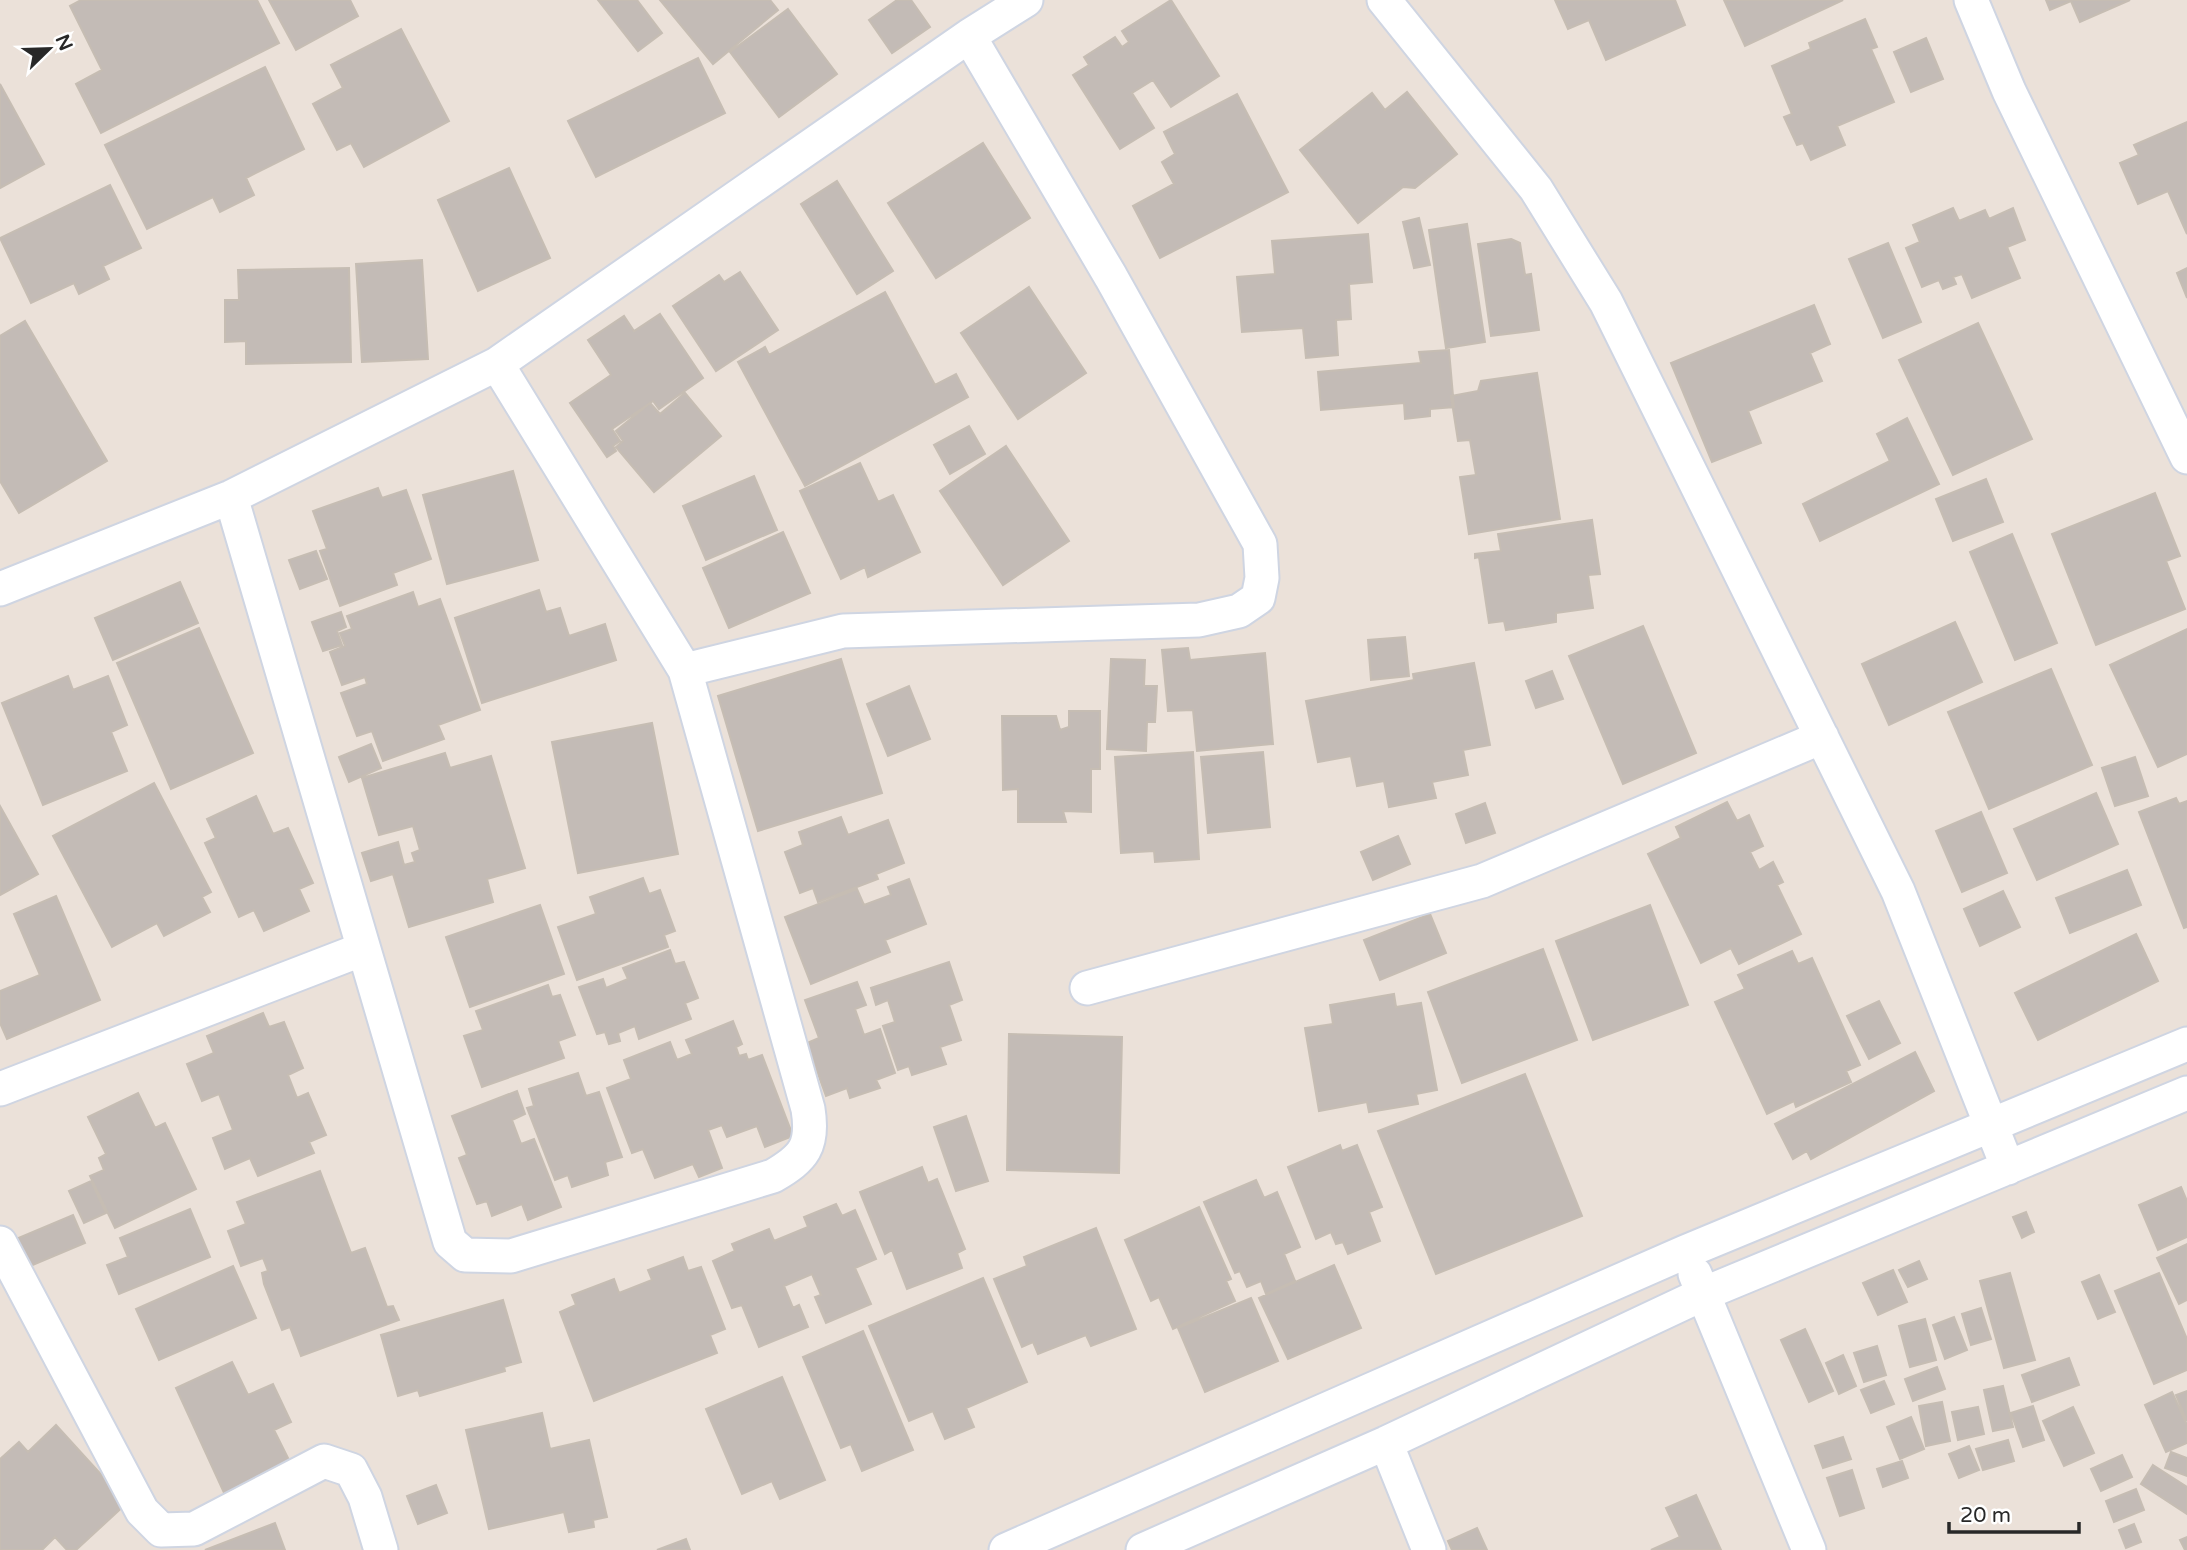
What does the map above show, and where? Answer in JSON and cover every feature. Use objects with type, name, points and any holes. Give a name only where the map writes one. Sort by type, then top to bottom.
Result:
[{"type":"street","points":[[0,589],[231,497],[497,363],[969,36],[1026,0]]},
{"type":"street","points":[[1384,0],[1536,189],[1606,302],[1898,891],[2008,1168]]},
{"type":"street","points":[[1970,0],[2015,103],[2187,457]]},
{"type":"street","points":[[685,670],[843,631],[1199,620],[1240,611],[1258,598],[1262,578],[1259,544],[1111,277],[969,36]]},
{"type":"street","points":[[231,497],[438,1209],[450,1242],[465,1255],[511,1256],[773,1176],[799,1160],[812,1132],[808,1109],[685,670],[497,363]]},
{"type":"street","points":[[1087,988],[1482,881],[1822,737]]},
{"type":"street","points":[[0,1090],[363,949]]},
{"type":"street","points":[[1006,1550],[1685,1252],[2187,1044]]},
{"type":"street","points":[[1143,1550],[1386,1443],[1703,1294],[2187,1093]]},
{"type":"street","points":[[0,1243],[142,1511],[161,1530],[194,1529],[324,1461],[351,1470],[365,1497],[381,1550]]},
{"type":"street","points":[[1685,1252],[1810,1550]]},
{"type":"street","points":[[1386,1443],[1429,1550]]},
{"type":"building","points":[[81,0],[257,0],[279,43],[101,133],[76,84],[102,70],[70,6]]},
{"type":"building","points":[[269,0],[350,0],[358,16],[296,50]]},
{"type":"building","points":[[598,0],[637,0],[662,33],[638,51]]},
{"type":"building","points":[[660,0],[770,0],[778,10],[713,64]]},
{"type":"building","points":[[897,0],[911,0],[930,27],[892,53],[869,20]]},
{"type":"building","points":[[1171,0],[1219,76],[1171,107],[1153,80],[1132,93],[1154,128],[1120,149],[1073,75],[1089,65],[1084,57],[1115,37],[1122,47],[1129,42],[1122,31]]},
{"type":"building","points":[[1555,0],[1675,0],[1685,25],[1606,60],[1589,20],[1568,29]]},
{"type":"building","points":[[1724,0],[1843,0],[1745,46]]},
{"type":"building","points":[[2046,0],[2130,0],[2080,22],[2071,1],[2050,10]]},
{"type":"building","points":[[788,9],[837,74],[779,117],[730,52]]},
{"type":"building","points":[[1865,19],[1877,47],[1871,49],[1894,102],[1837,126],[1845,145],[1811,160],[1803,143],[1797,145],[1784,117],[1792,114],[1772,66],[1811,49],[1809,43]]},
{"type":"building","points":[[401,29],[449,121],[364,167],[351,143],[337,150],[313,104],[343,88],[331,65]]},
{"type":"building","points":[[1926,38],[1943,79],[1911,92],[1894,52]]},
{"type":"building","points":[[698,58],[725,113],[596,177],[568,121]]},
{"type":"building","points":[[265,67],[304,149],[246,178],[254,195],[220,212],[213,197],[147,229],[105,145]]},
{"type":"building","points":[[0,84],[44,164],[0,188]]},
{"type":"building","points":[[1407,92],[1457,154],[1415,188],[1403,187],[1358,223],[1300,150],[1372,93],[1385,110]]},
{"type":"building","points":[[1237,94],[1288,192],[1160,258],[1133,206],[1174,184],[1162,162],[1175,154],[1164,132]]},
{"type":"building","points":[[2187,122],[2187,234],[2168,191],[2138,204],[2120,163],[2139,155],[2134,145]]},
{"type":"building","points":[[983,143],[1030,218],[936,278],[888,203]]},
{"type":"building","points":[[509,168],[550,258],[478,291],[438,200]]},
{"type":"building","points":[[837,181],[893,271],[857,294],[801,204]]},
{"type":"building","points":[[110,185],[141,248],[103,266],[109,279],[79,294],[74,283],[31,303],[0,238]]},
{"type":"building","points":[[1953,208],[1959,221],[1985,210],[1989,219],[2013,208],[2025,240],[2007,247],[2020,278],[1972,298],[1962,274],[1953,277],[1956,284],[1943,289],[1939,280],[1922,287],[1906,248],[1920,242],[1913,225]]},
{"type":"building","points":[[1419,218],[1430,265],[1414,268],[1403,222]]},
{"type":"building","points":[[1467,224],[1485,342],[1446,348],[1429,230]]},
{"type":"building","points":[[1368,234],[1372,282],[1349,284],[1351,319],[1336,320],[1338,355],[1306,358],[1303,328],[1242,332],[1237,277],[1275,274],[1272,241]]},
{"type":"building","points":[[1511,239],[1520,243],[1525,275],[1531,274],[1539,330],[1491,336],[1478,244]]},
{"type":"building","points":[[1888,243],[1921,322],[1883,338],[1849,259]]},
{"type":"building","points":[[422,260],[428,359],[362,362],[356,264]]},
{"type":"building","points":[[349,268],[351,362],[246,364],[246,341],[225,342],[225,300],[239,300],[238,270]]},
{"type":"building","points":[[2187,268],[2187,298],[2177,273]]},
{"type":"building","points":[[740,272],[778,330],[716,371],[673,306],[719,275],[724,282]]},
{"type":"building","points":[[1029,287],[1086,373],[1018,419],[961,333]]},
{"type":"building","points":[[885,292],[935,385],[956,374],[968,397],[805,486],[738,362],[765,347],[769,355]]},
{"type":"building","points":[[1814,305],[1830,344],[1810,353],[1822,381],[1748,411],[1761,443],[1712,462],[1671,363]]},
{"type":"building","points":[[660,314],[703,378],[659,409],[653,401],[612,429],[620,441],[613,446],[616,451],[607,457],[570,403],[611,375],[588,340],[624,316],[634,331]]},
{"type":"building","points":[[25,321],[107,461],[19,513],[0,481],[0,336]]},
{"type":"building","points":[[1978,323],[2032,439],[1953,475],[1899,360]]},
{"type":"building","points":[[1449,350],[1454,407],[1430,409],[1430,416],[1405,419],[1404,403],[1321,410],[1318,372],[1421,363],[1419,352]]},
{"type":"building","points":[[1537,373],[1560,519],[1469,534],[1460,477],[1476,475],[1470,440],[1458,441],[1451,396],[1478,391],[1481,381]]},
{"type":"building","points":[[685,393],[721,436],[654,492],[616,447],[623,441],[616,431],[650,403],[660,414]]},
{"type":"building","points":[[1907,418],[1939,484],[1820,541],[1803,504],[1890,461],[1877,434]]},
{"type":"building","points":[[969,426],[985,454],[950,474],[934,445]]},
{"type":"building","points":[[1006,446],[1069,541],[1003,585],[940,491]]},
{"type":"building","points":[[860,463],[878,502],[893,495],[920,552],[868,577],[865,567],[841,579],[800,491]]},
{"type":"building","points":[[513,471],[538,560],[447,584],[423,495]]},
{"type":"building","points":[[754,476],[777,530],[706,560],[683,506]]},
{"type":"building","points":[[1986,479],[2003,522],[1953,541],[1936,499]]},
{"type":"building","points":[[378,488],[382,498],[406,490],[431,559],[393,573],[397,585],[340,606],[320,551],[327,549],[313,511]]},
{"type":"building","points":[[2155,493],[2180,556],[2166,561],[2185,609],[2096,645],[2052,534]]},
{"type":"building","points":[[1592,520],[1600,574],[1588,575],[1593,608],[1556,613],[1556,622],[1506,630],[1504,621],[1489,623],[1479,557],[1475,558],[1475,554],[1501,551],[1498,534]]},
{"type":"building","points":[[783,532],[810,593],[729,628],[703,568]]},
{"type":"building","points":[[2012,534],[2057,643],[2015,660],[1970,552]]},
{"type":"building","points":[[316,551],[327,579],[300,589],[289,560]]},
{"type":"building","points":[[180,582],[198,623],[113,660],[95,618]]},
{"type":"building","points":[[539,590],[546,612],[560,608],[569,636],[605,624],[616,660],[482,703],[455,618]]},
{"type":"building","points":[[413,592],[418,607],[440,599],[480,710],[438,725],[444,739],[383,761],[372,731],[357,736],[341,693],[367,684],[365,677],[342,685],[330,652],[345,646],[340,633],[352,629],[347,616]]},
{"type":"building","points":[[341,612],[346,627],[337,631],[342,645],[323,651],[312,622]]},
{"type":"building","points":[[1955,622],[1982,682],[1889,725],[1862,664]]},
{"type":"building","points":[[1643,626],[1696,753],[1623,784],[1569,656]]},
{"type":"building","points":[[199,628],[253,753],[171,789],[117,663]]},
{"type":"building","points":[[2187,629],[2187,754],[2158,767],[2110,665]]},
{"type":"building","points":[[1405,637],[1409,676],[1371,680],[1368,640]]},
{"type":"building","points":[[1188,648],[1190,660],[1265,653],[1273,744],[1197,751],[1193,710],[1168,711],[1162,650]]},
{"type":"building","points":[[841,659],[882,793],[758,831],[718,696]]},
{"type":"building","points":[[1111,659],[1145,660],[1144,686],[1157,686],[1155,722],[1147,722],[1146,751],[1107,749]]},
{"type":"building","points":[[1474,663],[1490,745],[1463,750],[1468,775],[1432,782],[1436,798],[1389,807],[1384,781],[1357,786],[1351,756],[1318,762],[1306,701],[1414,680],[1413,674]]},
{"type":"building","points":[[2051,669],[2092,765],[1989,809],[1948,712]]},
{"type":"building","points":[[1552,671],[1563,699],[1536,708],[1526,681]]},
{"type":"building","points":[[68,676],[73,690],[108,676],[127,725],[111,732],[127,771],[43,805],[2,703]]},
{"type":"building","points":[[909,686],[930,739],[888,756],[867,704]]},
{"type":"building","points":[[1069,711],[1100,711],[1100,769],[1091,769],[1091,812],[1063,811],[1066,822],[1018,822],[1018,789],[1003,790],[1002,716],[1056,716],[1060,730],[1069,727]]},
{"type":"building","points":[[652,723],[678,854],[578,873],[552,742]]},
{"type":"building","points":[[371,744],[381,768],[349,782],[339,757]]},
{"type":"building","points":[[1193,752],[1199,859],[1155,862],[1154,851],[1121,853],[1115,757]]},
{"type":"building","points":[[1263,752],[1270,827],[1208,833],[1201,757]]},
{"type":"building","points":[[445,753],[450,768],[491,756],[525,868],[487,879],[493,902],[409,927],[393,874],[371,881],[362,853],[398,842],[404,865],[415,862],[412,853],[420,850],[413,826],[379,835],[362,778]]},
{"type":"building","points":[[2135,757],[2148,796],[2115,806],[2102,768]]},
{"type":"building","points":[[154,783],[211,892],[202,897],[210,912],[164,936],[157,923],[112,947],[53,836]]},
{"type":"building","points":[[2096,793],[2118,844],[2037,880],[2014,829]]},
{"type":"building","points":[[256,796],[273,834],[288,828],[313,883],[299,889],[309,911],[264,931],[254,910],[239,917],[205,843],[216,838],[207,819]]},
{"type":"building","points":[[2176,798],[2179,804],[2187,801],[2187,927],[2184,928],[2139,812]]},
{"type":"building","points":[[1727,802],[1737,821],[1749,815],[1763,846],[1750,852],[1759,870],[1773,862],[1783,882],[1777,885],[1801,934],[1739,964],[1731,948],[1701,963],[1648,854],[1681,838],[1676,827]]},
{"type":"building","points":[[1485,803],[1495,833],[1466,843],[1456,814]]},
{"type":"building","points":[[0,806],[38,874],[0,895]]},
{"type":"building","points":[[1981,812],[2007,873],[1962,892],[1936,831]]},
{"type":"building","points":[[841,817],[848,835],[888,820],[904,863],[876,874],[878,879],[818,902],[813,888],[800,893],[785,852],[803,845],[799,832]]},
{"type":"building","points":[[1398,836],[1410,864],[1373,880],[1361,852]]},
{"type":"building","points":[[2127,870],[2141,905],[2070,933],[2056,898]]},
{"type":"building","points":[[643,878],[649,894],[660,890],[675,931],[664,935],[668,947],[577,980],[558,927],[596,914],[590,897]]},
{"type":"building","points":[[909,879],[926,924],[885,940],[890,952],[811,984],[785,917],[857,889],[864,905],[891,895],[888,887]]},
{"type":"building","points":[[2003,891],[2020,927],[1980,946],[1964,909]]},
{"type":"building","points":[[56,896],[100,1000],[7,1039],[0,1023],[0,991],[40,975],[14,914]]},
{"type":"building","points":[[540,905],[564,974],[470,1007],[446,937]]},
{"type":"building","points":[[1650,905],[1688,1005],[1593,1040],[1556,941]]},
{"type":"building","points":[[1430,914],[1446,953],[1380,980],[1364,940]]},
{"type":"building","points":[[2136,934],[2158,981],[2038,1040],[2015,993]]},
{"type":"building","points":[[1543,949],[1577,1040],[1462,1083],[1428,992]]},
{"type":"building","points":[[670,950],[675,964],[684,962],[698,998],[685,1003],[691,1019],[639,1039],[635,1026],[618,1033],[620,1041],[609,1044],[605,1032],[597,1034],[579,987],[603,979],[606,988],[628,979],[623,968]]},
{"type":"building","points":[[1792,951],[1798,964],[1812,958],[1860,1065],[1846,1071],[1851,1082],[1796,1107],[1794,1101],[1767,1114],[1715,1002],[1745,989],[1738,975]]},
{"type":"building","points":[[949,962],[962,1000],[949,1005],[961,1040],[940,1047],[946,1064],[912,1075],[909,1066],[898,1070],[883,1026],[895,1022],[888,1000],[876,1005],[871,988]]},
{"type":"building","points":[[857,982],[866,1005],[855,1009],[864,1035],[880,1029],[895,1073],[876,1080],[880,1088],[850,1098],[847,1088],[826,1096],[807,1043],[819,1038],[805,1000]]},
{"type":"building","points":[[548,985],[552,997],[560,995],[575,1035],[558,1041],[564,1058],[482,1087],[464,1036],[483,1030],[476,1011]]},
{"type":"building","points":[[1394,994],[1396,1007],[1421,1003],[1437,1090],[1416,1094],[1418,1104],[1369,1112],[1367,1102],[1319,1111],[1305,1028],[1333,1024],[1330,1005]]},
{"type":"building","points":[[1879,1001],[1900,1043],[1869,1059],[1847,1016]]},
{"type":"building","points":[[263,1013],[269,1027],[284,1022],[303,1068],[288,1075],[297,1098],[308,1093],[326,1135],[309,1142],[314,1153],[258,1176],[250,1158],[225,1169],[213,1138],[233,1130],[219,1094],[202,1101],[187,1064],[214,1053],[207,1036]]},
{"type":"building","points":[[733,1021],[742,1044],[736,1047],[739,1056],[746,1054],[748,1060],[762,1055],[793,1136],[765,1147],[757,1126],[727,1137],[722,1125],[708,1130],[722,1168],[699,1177],[693,1164],[655,1178],[643,1149],[632,1153],[607,1088],[631,1079],[624,1060],[670,1042],[677,1060],[692,1054],[686,1040]]},
{"type":"building","points":[[1009,1034],[1122,1037],[1119,1173],[1007,1170]]},
{"type":"building","points":[[1915,1052],[1934,1091],[1811,1159],[1807,1151],[1793,1159],[1775,1124]]},
{"type":"building","points":[[578,1073],[586,1096],[599,1092],[622,1157],[605,1162],[608,1175],[572,1187],[568,1175],[555,1180],[527,1108],[534,1106],[529,1089]]},
{"type":"building","points":[[1525,1074],[1582,1216],[1436,1274],[1378,1131]]},
{"type":"building","points":[[517,1091],[525,1114],[512,1120],[521,1144],[534,1139],[561,1207],[528,1220],[522,1204],[492,1216],[487,1201],[477,1204],[459,1158],[467,1155],[452,1116]]},
{"type":"building","points":[[138,1093],[155,1128],[165,1123],[196,1189],[115,1228],[90,1176],[104,1170],[99,1158],[106,1154],[88,1117]]},
{"type":"building","points":[[966,1116],[988,1181],[956,1191],[934,1127]]},
{"type":"building","points":[[1340,1145],[1342,1151],[1357,1145],[1382,1207],[1369,1212],[1380,1241],[1348,1254],[1343,1242],[1336,1244],[1331,1232],[1316,1239],[1288,1167]]},
{"type":"building","points":[[922,1167],[928,1183],[937,1179],[965,1249],[957,1253],[962,1268],[907,1289],[892,1250],[885,1254],[860,1192]]},
{"type":"building","points":[[320,1171],[351,1253],[365,1248],[387,1307],[393,1306],[399,1320],[301,1356],[290,1327],[282,1330],[264,1284],[262,1273],[268,1271],[263,1258],[241,1266],[228,1231],[246,1224],[237,1202]]},
{"type":"building","points":[[1256,1180],[1264,1198],[1277,1192],[1300,1247],[1284,1254],[1295,1281],[1266,1294],[1261,1281],[1247,1287],[1240,1271],[1235,1273],[1204,1202]]},
{"type":"building","points":[[91,1181],[106,1213],[84,1223],[69,1191]]},
{"type":"building","points":[[2181,1187],[2187,1201],[2187,1237],[2158,1250],[2139,1205]]},
{"type":"building","points":[[836,1204],[842,1216],[855,1210],[876,1259],[855,1268],[871,1304],[826,1323],[815,1297],[821,1295],[812,1274],[784,1286],[793,1308],[799,1305],[808,1327],[759,1347],[742,1305],[732,1308],[713,1261],[735,1251],[732,1244],[769,1229],[774,1241],[808,1227],[804,1217]]},
{"type":"building","points":[[1199,1207],[1231,1279],[1226,1281],[1235,1301],[1173,1329],[1159,1297],[1151,1301],[1125,1240]]},
{"type":"building","points":[[190,1209],[210,1257],[119,1294],[107,1265],[128,1257],[120,1238]]},
{"type":"building","points":[[2026,1212],[2034,1232],[2022,1238],[2013,1217]]},
{"type":"building","points":[[73,1215],[85,1243],[28,1267],[16,1239]]},
{"type":"building","points":[[1096,1228],[1136,1329],[1091,1346],[1086,1335],[1038,1354],[1033,1342],[1022,1347],[994,1279],[1027,1266],[1024,1257]]},
{"type":"building","points":[[2187,1244],[2187,1300],[2179,1304],[2157,1258]]},
{"type":"building","points":[[683,1257],[688,1271],[701,1267],[725,1329],[710,1335],[717,1353],[594,1401],[560,1312],[576,1305],[572,1295],[614,1279],[619,1293],[652,1280],[648,1270]]},
{"type":"building","points":[[1919,1261],[1927,1279],[1908,1287],[1899,1270]]},
{"type":"building","points":[[1334,1265],[1361,1328],[1288,1359],[1259,1298]]},
{"type":"building","points":[[233,1266],[256,1318],[159,1360],[136,1309]]},
{"type":"building","points":[[1893,1270],[1907,1302],[1878,1315],[1863,1283]]},
{"type":"building","points":[[2010,1273],[2035,1360],[2004,1368],[1980,1281]]},
{"type":"building","points":[[2159,1273],[2187,1339],[2187,1370],[2154,1384],[2115,1291]]},
{"type":"building","points":[[2099,1275],[2115,1312],[2098,1319],[2082,1282]]},
{"type":"building","points":[[983,1278],[1027,1382],[966,1408],[974,1427],[945,1439],[933,1411],[909,1421],[869,1326]]},
{"type":"building","points":[[1251,1298],[1278,1361],[1205,1392],[1178,1328]]},
{"type":"building","points":[[503,1300],[521,1362],[504,1367],[505,1371],[420,1396],[418,1390],[398,1396],[381,1335]]},
{"type":"building","points":[[1981,1308],[1991,1339],[1971,1345],[1962,1314]]},
{"type":"building","points":[[1954,1317],[1967,1350],[1945,1359],[1933,1325]]},
{"type":"building","points":[[1925,1319],[1936,1360],[1910,1367],[1899,1326]]},
{"type":"building","points":[[1805,1329],[1833,1391],[1809,1402],[1781,1340]]},
{"type":"building","points":[[863,1331],[913,1450],[862,1471],[851,1444],[841,1448],[803,1357]]},
{"type":"building","points":[[1877,1346],[1886,1375],[1864,1382],[1854,1353]]},
{"type":"building","points":[[1843,1355],[1856,1386],[1839,1394],[1826,1363]]},
{"type":"building","points":[[2069,1358],[2079,1385],[2032,1402],[2022,1375]]},
{"type":"building","points":[[232,1362],[248,1395],[273,1384],[291,1422],[274,1430],[291,1464],[225,1495],[176,1388]]},
{"type":"building","points":[[1937,1367],[1945,1389],[1913,1401],[1905,1379]]},
{"type":"building","points":[[782,1377],[825,1480],[780,1499],[772,1481],[742,1494],[706,1409]]},
{"type":"building","points":[[1884,1381],[1894,1404],[1871,1413],[1861,1390]]},
{"type":"building","points":[[2003,1386],[2013,1427],[1993,1431],[1984,1390]]},
{"type":"building","points":[[2187,1391],[2187,1421],[2176,1395]]},
{"type":"building","points":[[2172,1392],[2187,1425],[2187,1443],[2166,1452],[2145,1405]]},
{"type":"building","points":[[1942,1402],[1950,1441],[1926,1446],[1919,1406]]},
{"type":"building","points":[[2033,1406],[2044,1440],[2023,1447],[2011,1413]]},
{"type":"building","points":[[1978,1407],[1984,1434],[1958,1440],[1952,1412]]},
{"type":"building","points":[[2073,1407],[2094,1453],[2064,1466],[2043,1421]]},
{"type":"building","points":[[542,1413],[550,1449],[589,1440],[607,1517],[593,1520],[594,1527],[569,1532],[564,1512],[489,1529],[466,1430]]},
{"type":"building","points":[[1911,1417],[1924,1449],[1900,1459],[1887,1427]]},
{"type":"building","points":[[56,1425],[127,1503],[76,1550],[67,1550],[55,1537],[42,1550],[0,1550],[0,1459],[19,1442],[28,1452]]},
{"type":"building","points":[[1843,1437],[1851,1459],[1823,1468],[1815,1446]]},
{"type":"building","points":[[2008,1440],[2014,1461],[1983,1470],[1976,1449]]},
{"type":"building","points":[[1969,1446],[1979,1470],[1959,1478],[1949,1454]]},
{"type":"building","points":[[2171,1452],[2187,1458],[2187,1476],[2165,1468]]},
{"type":"building","points":[[2122,1455],[2132,1477],[2101,1491],[2091,1469]]},
{"type":"building","points":[[1902,1461],[1908,1478],[1883,1487],[1877,1469]]},
{"type":"building","points":[[2153,1465],[2187,1487],[2187,1514],[2141,1484]]},
{"type":"building","points":[[1852,1470],[1864,1508],[1840,1516],[1827,1478]]},
{"type":"building","points":[[436,1485],[447,1513],[418,1524],[407,1496]]},
{"type":"building","points":[[2136,1489],[2144,1510],[2114,1522],[2106,1501]]},
{"type":"building","points":[[1696,1495],[1721,1550],[1651,1550],[1680,1537],[1666,1508]]},
{"type":"building","points":[[275,1523],[285,1550],[205,1550]]},
{"type":"building","points":[[2134,1524],[2141,1542],[2126,1548],[2119,1530]]},
{"type":"building","points":[[1477,1528],[1487,1550],[1452,1550],[1448,1541]]},
{"type":"building","points":[[2187,1537],[2187,1550],[2185,1550],[2180,1540]]},
{"type":"building","points":[[686,1539],[690,1550],[657,1550]]}]
